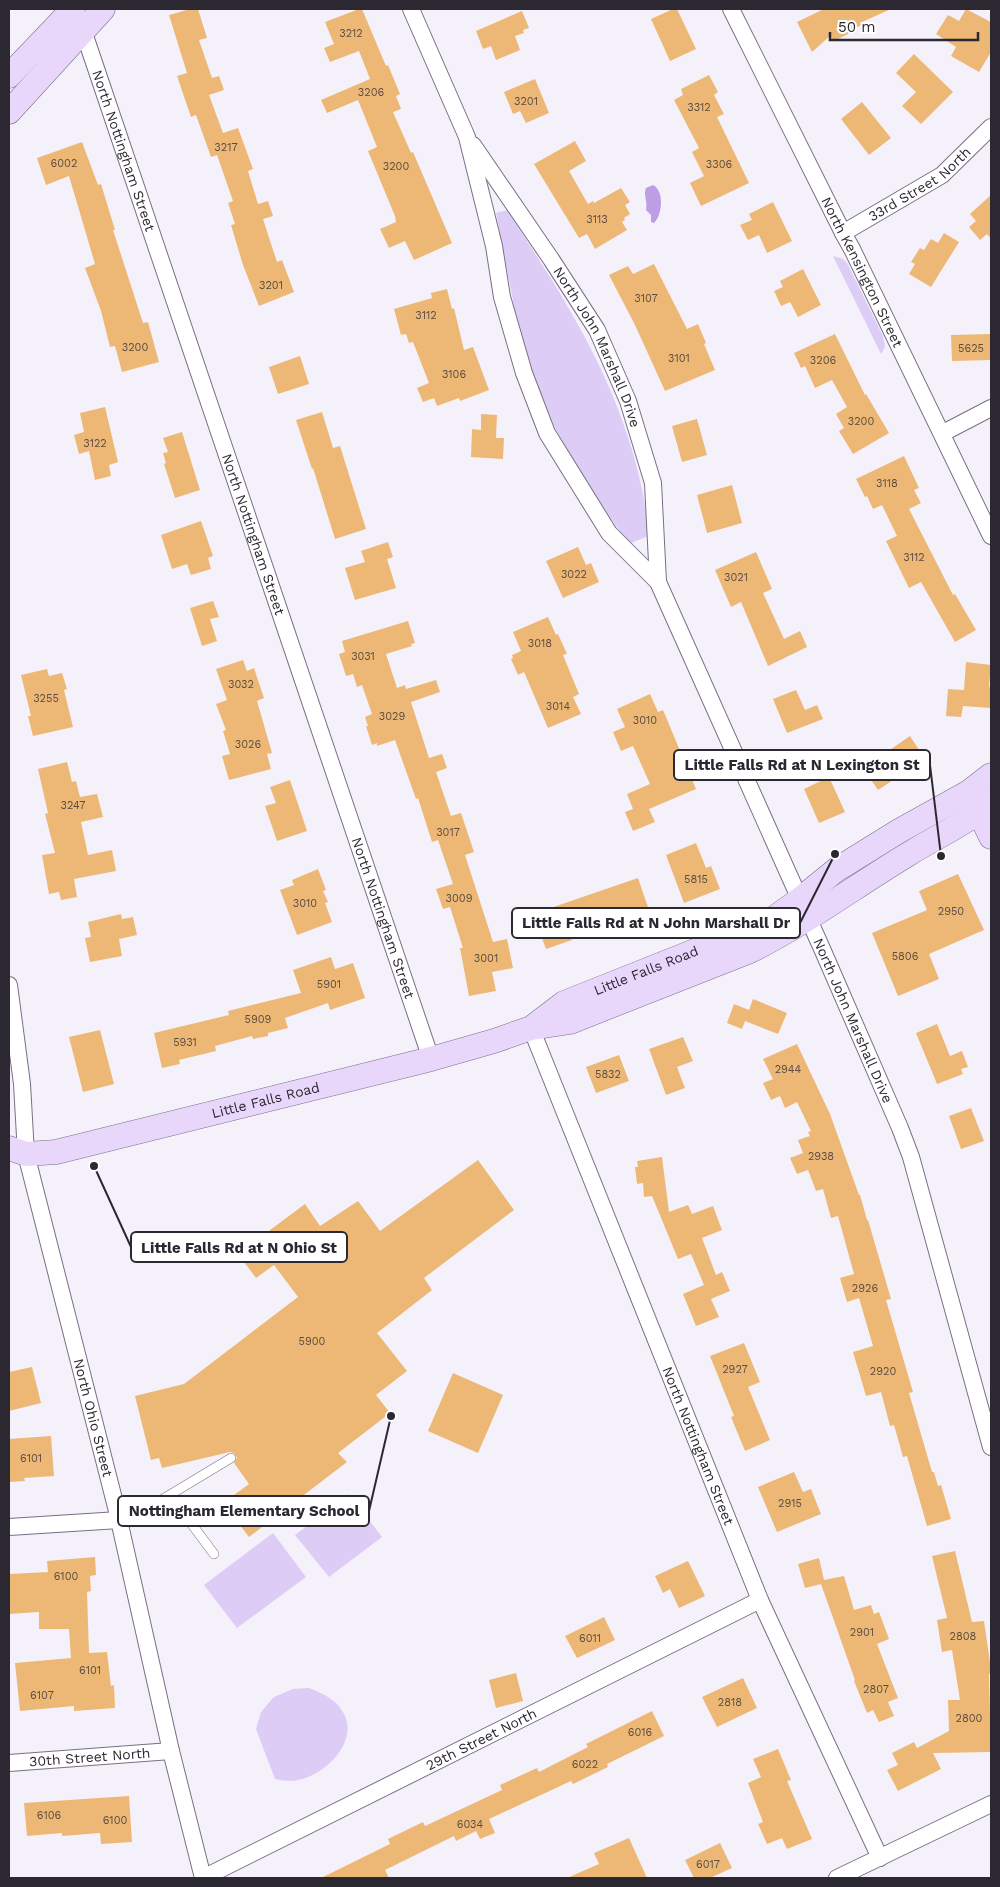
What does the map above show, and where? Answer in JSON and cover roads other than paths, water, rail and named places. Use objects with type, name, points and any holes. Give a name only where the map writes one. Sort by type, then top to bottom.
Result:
[{"type":"street","points":[[9,76],[76,16],[103,9]]},
{"type":"street","name":"North John Marshall Drive","points":[[411,9],[467,137],[494,246],[502,297],[524,373],[547,433],[608,533],[658,582]]},
{"type":"street","name":"North Kensington Street","points":[[731,9],[943,433],[991,536]]},
{"type":"street","points":[[9,112],[76,16]]},
{"type":"street","name":"North Nottingham Street","points":[[76,16],[431,1059]]},
{"type":"street","name":"33rd Street North","points":[[842,233],[942,175],[991,127]]},
{"type":"street","name":"North John Marshall Drive","points":[[467,137],[551,259],[597,330],[628,401],[653,483],[658,582],[840,989],[911,1157],[991,1447]]},
{"type":"street","points":[[943,433],[991,408]]},
{"type":"street","name":"Little Falls Road","points":[[14,1156],[56,1152],[431,1059],[531,1028],[564,1003],[770,921],[804,910],[836,870],[899,831],[983,804],[991,775]]},
{"type":"street","points":[[983,804],[991,837]]},
{"type":"street","name":"North Ohio Street","points":[[9,984],[22,1084],[14,1156],[118,1514],[171,1751],[203,1878]]},
{"type":"street","name":"North Nottingham Street","points":[[531,1028],[760,1600],[880,1858]]},
{"type":"street","points":[[9,1527],[118,1514]]},
{"type":"street","name":"29th Street North","points":[[203,1878],[760,1600]]},
{"type":"street","name":"30th Street North","points":[[9,1763],[171,1751]]},
{"type":"street","points":[[837,1878],[991,1804]]},
{"type":"lane","points":[[118,1514],[158,1502],[230,1458]]},
{"type":"lane","points":[[170,1495],[214,1554]]},
{"type":"place","name":"Little Falls Rd at N John Marshall Dr","points":[[835,854]]},
{"type":"place","name":"Little Falls Rd at N Lexington St","points":[[941,856]]},
{"type":"place","name":"Little Falls Rd at N Ohio St","points":[[94,1166]]},
{"type":"place","name":"Nottingham Elementary School","points":[[391,1416]]}]
